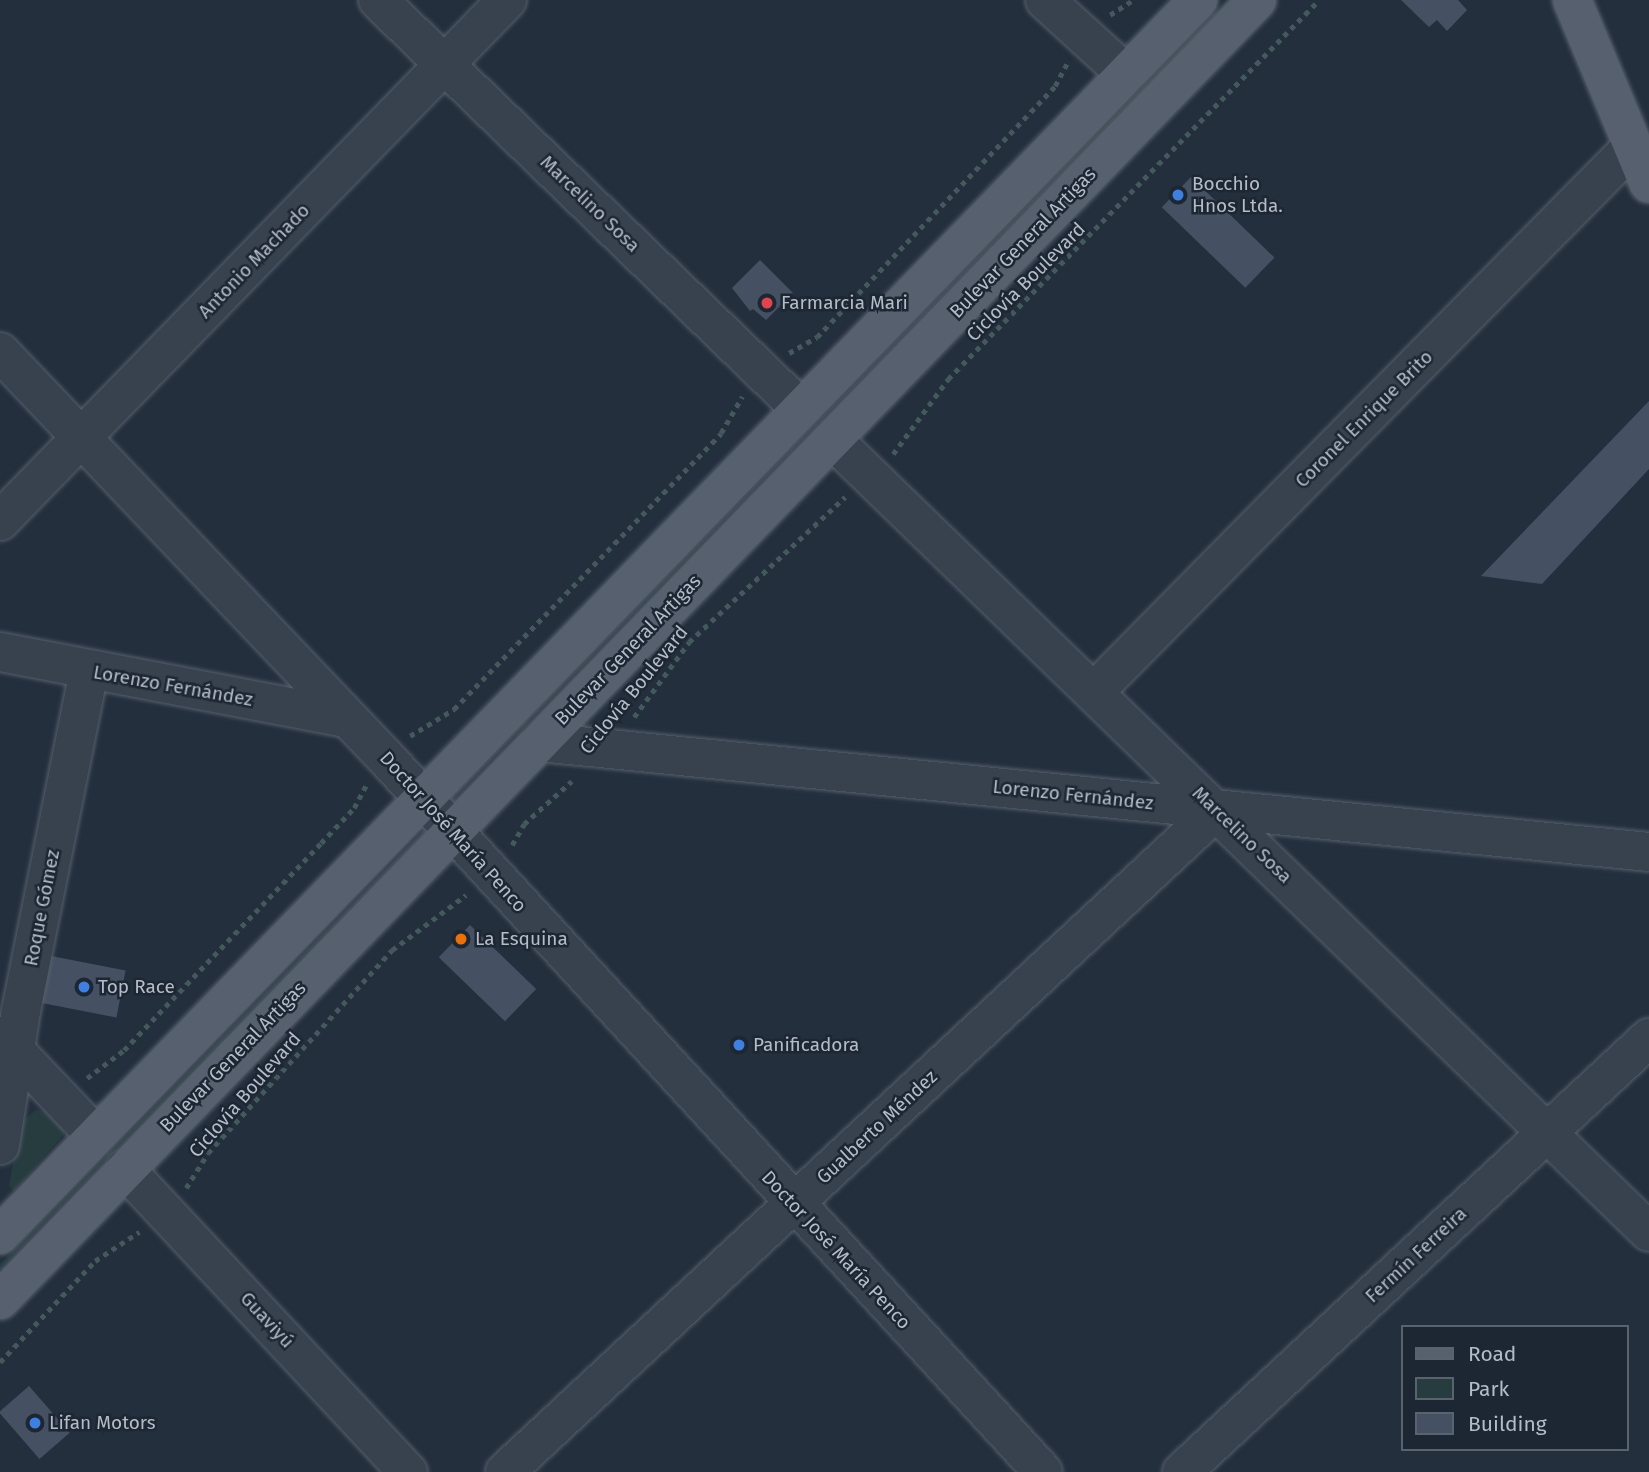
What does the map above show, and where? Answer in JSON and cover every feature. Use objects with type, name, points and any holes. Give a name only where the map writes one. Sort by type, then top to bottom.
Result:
[{"type":"main road","points":[[0,1235],[1198,0]]},
{"type":"main road","name":"Bulevar General Artigas","points":[[0,1300],[1257,0]]},
{"type":"main road","points":[[1572,0],[1649,184]]},
{"type":"street","name":"Marcelino Sosa","points":[[378,0],[801,409]]},
{"type":"street","name":"Antonio Machado","points":[[0,521],[83,439],[507,0]]},
{"type":"street","points":[[1045,0],[1126,74]]},
{"type":"street","name":"Coronel Enrique Brito","points":[[1095,691],[1633,146]]},
{"type":"street","name":"Doctor José María Penco","points":[[0,352],[388,760],[793,1205],[1043,1472]]},
{"type":"street","name":"Marcelino Sosa","points":[[833,440],[1095,691],[1649,1232]]},
{"type":"street","name":"Lorenzo Fernández","points":[[0,652],[346,718]]},
{"type":"street","name":"Roque Gómez","points":[[0,1145],[7,1042],[89,671]]},
{"type":"street","name":"Lorenzo Fernández","points":[[539,742],[1649,852]]},
{"type":"street","name":"Gualberto Méndez","points":[[505,1472],[1217,810]]},
{"type":"street","name":"Fermín Ferreira","points":[[1182,1472],[1649,1038]]},
{"type":"street","points":[[7,1042],[96,1136]]},
{"type":"street","name":"Guaviyú","points":[[125,1169],[408,1472]]},
{"type":"path","points":[[63,1101],[124,1050],[354,808],[368,781],[414,731],[454,709],[693,463],[721,433],[735,407],[764,373],[817,337],[1055,86],[1085,39],[1133,0]]},
{"type":"path","name":"Ciclovía Boulevard","points":[[0,1362],[95,1261],[136,1236],[188,1187],[208,1153],[278,1073],[393,950],[490,873],[506,856],[524,824],[610,747],[689,642],[805,530],[887,462],[948,379],[1066,263],[1319,0]]},
{"type":"green space","points":[[1227,0],[1231,0],[451,801],[451,799]]},
{"type":"green space","points":[[424,830],[424,833],[0,1270],[0,1264]]},
{"type":"green space","points":[[36,1110],[52,1112],[64,1125],[64,1134],[14,1191],[9,1186],[20,1123]]},
{"type":"building","points":[[1401,0],[1458,0],[1467,10],[1447,31],[1437,20],[1429,27]]},
{"type":"building","points":[[1191,177],[1274,258],[1245,288],[1162,207]]},
{"type":"building","points":[[760,260],[793,293],[766,320],[753,309],[750,311],[732,288]]},
{"type":"building","points":[[1649,401],[1649,469],[1542,584],[1481,576]]},
{"type":"building","points":[[470,925],[536,989],[505,1021],[439,957]]},
{"type":"building","name":"Top Race","points":[[51,956],[126,971],[116,1018],[42,1003]]},
{"type":"building","name":"Lifan Motors","points":[[29,1386],[70,1433],[39,1459],[0,1414]]},
{"type":"place","name":"Bocchio Hnos Ltda.","points":[[1178,195]]},
{"type":"place","name":"Farmarcia Mari","points":[[767,303]]},
{"type":"place","name":"La Esquina","points":[[461,939]]},
{"type":"place","name":"Top Race","points":[[84,987]]},
{"type":"place","name":"Panificadora","points":[[739,1045]]},
{"type":"place","name":"Lifan Motors","points":[[35,1423]]}]
